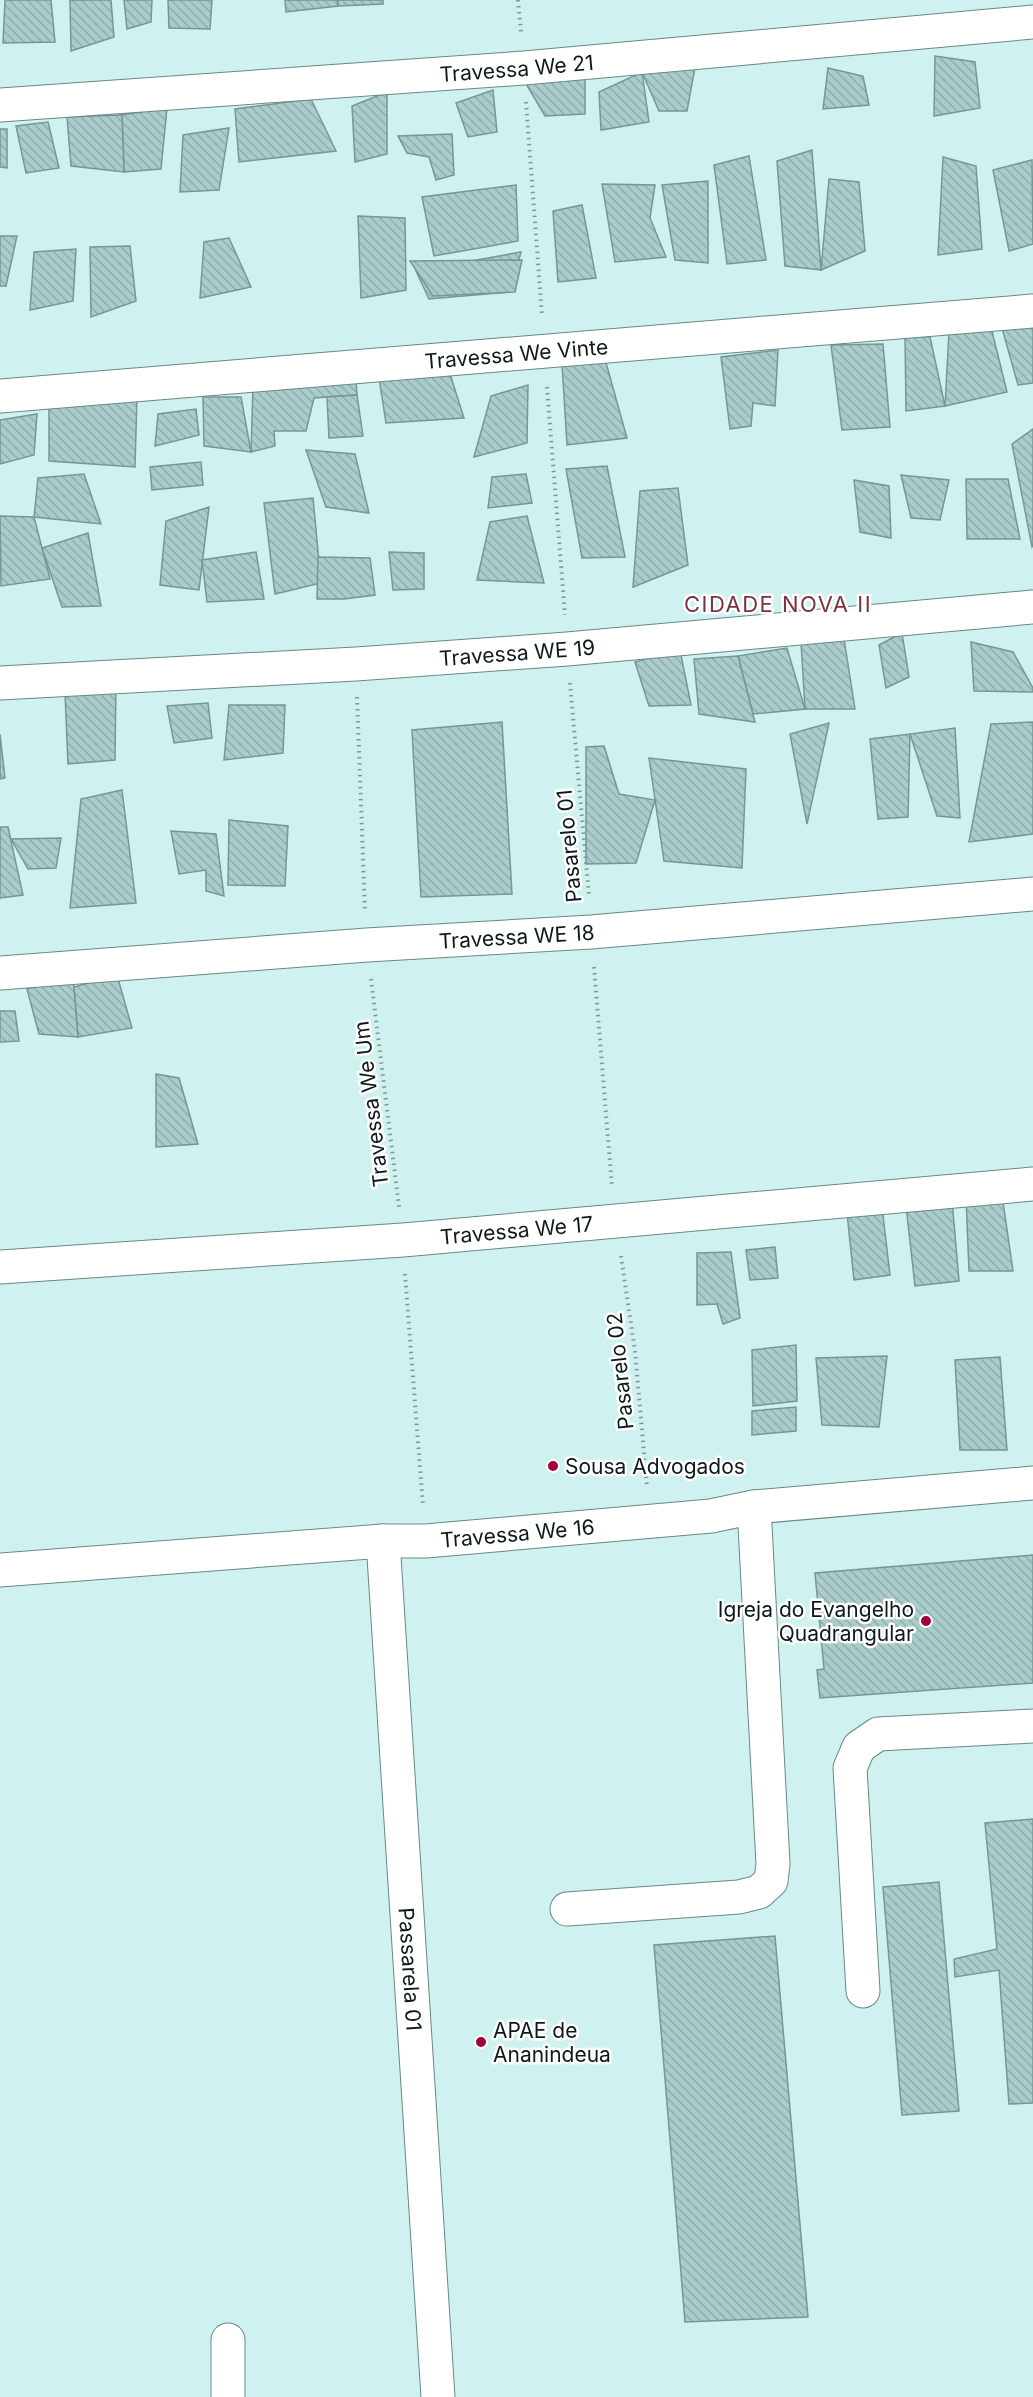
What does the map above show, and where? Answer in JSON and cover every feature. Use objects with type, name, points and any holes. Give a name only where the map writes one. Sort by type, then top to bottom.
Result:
[{"type":"street","name":"Travessa We 21","points":[[0,105],[524,68],[1033,22]]},
{"type":"street","name":"Travessa We Vinte","points":[[0,396],[1033,311]]},
{"type":"street","name":"Travessa WE 19","points":[[0,683],[356,664],[567,649],[1033,607]]},
{"type":"street","name":"Travessa WE 18","points":[[0,974],[367,945],[591,932],[1033,894]]},
{"type":"street","name":"Travessa We 17","points":[[0,1267],[403,1240],[1033,1185]]},
{"type":"street","name":"Travessa We 16","points":[[0,1570],[383,1541],[426,1541],[711,1516],[754,1507],[1033,1483]]},
{"type":"street","points":[[567,1909],[739,1898],[759,1892],[771,1881],[773,1864],[754,1507]]},
{"type":"street","name":"Passarela 01","points":[[383,1541],[438,2397]]},
{"type":"street","points":[[863,1990],[850,1768],[859,1746],[878,1734],[1033,1726]]},
{"type":"street","points":[[228,2340],[228,2397]]},
{"type":"path","name":"Pasarelo 01","points":[[567,649],[615,1220]]},
{"type":"path","name":"Travessa We Um","points":[[356,664],[367,945],[403,1240],[426,1541]]},
{"type":"path","name":"Pasarelo 02","points":[[615,1220],[636,1352],[647,1486],[647,1520]]},
{"type":"building","points":[[5,0],[51,0],[55,42],[3,43]]},
{"type":"building","points":[[70,0],[111,0],[114,37],[71,51]]},
{"type":"building","points":[[124,0],[152,0],[151,22],[127,29]]},
{"type":"building","points":[[168,0],[212,0],[210,29],[169,28]]},
{"type":"building","points":[[285,0],[337,0],[338,6],[286,12]]},
{"type":"building","points":[[338,0],[383,0],[383,4],[338,6]]},
{"type":"building","points":[[935,56],[975,62],[980,108],[934,116]]},
{"type":"building","points":[[696,62],[687,111],[659,111],[642,72]]},
{"type":"building","points":[[828,68],[863,76],[869,105],[823,109]]},
{"type":"building","points":[[642,72],[649,122],[601,130],[599,92]]},
{"type":"building","points":[[585,74],[585,114],[545,116],[525,82]]},
{"type":"building","points":[[493,90],[497,132],[468,137],[456,103]]},
{"type":"building","points":[[387,92],[387,154],[355,162],[352,106]]},
{"type":"building","points":[[311,99],[336,151],[239,162],[235,109]]},
{"type":"building","points":[[167,108],[161,169],[124,172],[122,115]]},
{"type":"building","points":[[122,115],[124,172],[71,166],[67,117]]},
{"type":"building","points":[[48,122],[59,168],[26,173],[16,126]]},
{"type":"building","points":[[229,128],[219,190],[180,192],[183,135]]},
{"type":"building","points":[[0,129],[7,129],[7,168],[0,167]]},
{"type":"building","points":[[452,134],[454,175],[436,180],[429,157],[407,153],[398,136]]},
{"type":"building","points":[[812,150],[821,270],[785,266],[777,161]]},
{"type":"building","points":[[749,156],[766,260],[727,264],[714,165]]},
{"type":"building","points":[[943,157],[976,166],[982,249],[938,255]]},
{"type":"building","points":[[1032,160],[1033,244],[1009,251],[993,170]]},
{"type":"building","points":[[829,179],[859,182],[865,251],[821,270]]},
{"type":"building","points":[[708,181],[708,263],[675,260],[662,185]]},
{"type":"building","points":[[602,184],[655,185],[650,218],[666,257],[615,262]]},
{"type":"building","points":[[516,185],[518,241],[434,256],[422,197]]},
{"type":"building","points":[[582,205],[596,278],[558,282],[553,211]]},
{"type":"building","points":[[358,216],[405,218],[406,290],[361,298]]},
{"type":"building","points":[[0,236],[17,236],[6,286],[0,286]]},
{"type":"building","points":[[229,238],[251,287],[200,298],[204,242]]},
{"type":"building","points":[[130,246],[136,301],[91,317],[90,247]]},
{"type":"building","points":[[76,249],[73,301],[30,310],[34,252]]},
{"type":"building","points":[[521,252],[510,292],[429,299],[416,271]]},
{"type":"building","points":[[522,260],[515,292],[433,296],[410,261]]},
{"type":"building","points":[[998,314],[1033,321],[1033,383],[1018,385]]},
{"type":"building","points":[[988,315],[1007,392],[945,406],[949,332]]},
{"type":"building","points":[[905,335],[930,337],[945,406],[906,411]]},
{"type":"building","points":[[883,344],[890,427],[842,430],[831,345]]},
{"type":"building","points":[[778,350],[775,406],[753,403],[751,426],[730,429],[721,357]]},
{"type":"building","points":[[605,359],[627,438],[567,445],[562,364]]},
{"type":"building","points":[[355,366],[357,395],[314,398],[306,431],[274,431],[275,446],[251,452],[253,385]]},
{"type":"building","points":[[450,374],[464,418],[386,423],[379,378]]},
{"type":"building","points":[[528,385],[527,443],[474,457],[491,396]]},
{"type":"building","points":[[357,395],[363,436],[329,438],[327,397]]},
{"type":"building","points":[[137,397],[135,467],[49,461],[49,404]]},
{"type":"building","points":[[203,397],[241,397],[251,452],[204,446]]},
{"type":"building","points":[[196,409],[199,435],[155,446],[158,414]]},
{"type":"building","points":[[37,414],[34,455],[0,464],[0,420]]},
{"type":"building","points":[[1033,429],[1033,546],[1032,547],[1012,444]]},
{"type":"building","points":[[306,450],[355,454],[369,513],[326,507]]},
{"type":"building","points":[[201,462],[203,485],[152,490],[150,467]]},
{"type":"building","points":[[607,466],[625,557],[582,558],[566,469]]},
{"type":"building","points":[[84,474],[101,524],[34,517],[38,478]]},
{"type":"building","points":[[526,474],[532,503],[488,508],[492,477]]},
{"type":"building","points":[[901,475],[949,480],[940,520],[911,518]]},
{"type":"building","points":[[966,479],[1008,479],[1020,539],[967,539]]},
{"type":"building","points":[[854,480],[889,486],[891,538],[860,532]]},
{"type":"building","points":[[678,488],[688,565],[633,587],[640,491]]},
{"type":"building","points":[[313,498],[321,583],[275,594],[264,503]]},
{"type":"building","points":[[209,507],[199,590],[160,585],[166,521]]},
{"type":"building","points":[[0,516],[34,517],[50,579],[1,586]]},
{"type":"building","points":[[527,516],[544,583],[477,580],[490,522]]},
{"type":"building","points":[[88,533],[101,606],[62,607],[42,548]]},
{"type":"building","points":[[256,552],[264,599],[207,602],[202,560]]},
{"type":"building","points":[[389,552],[424,553],[424,589],[393,590]]},
{"type":"building","points":[[318,557],[370,558],[375,595],[344,599],[317,599]]},
{"type":"building","points":[[902,633],[909,677],[886,688],[879,645]]},
{"type":"building","points":[[844,639],[855,709],[805,709],[801,642]]},
{"type":"building","points":[[971,642],[1013,652],[1033,692],[974,691]]},
{"type":"building","points":[[787,648],[805,709],[753,714],[738,656]]},
{"type":"building","points":[[680,650],[691,705],[649,706],[635,662]]},
{"type":"building","points":[[738,656],[755,722],[699,714],[694,659]]},
{"type":"building","points":[[116,679],[115,760],[68,764],[65,693]]},
{"type":"building","points":[[208,703],[212,738],[174,743],[167,706]]},
{"type":"building","points":[[229,705],[285,705],[283,753],[224,760]]},
{"type":"building","points":[[502,722],[512,894],[421,897],[412,730]]},
{"type":"building","points":[[1033,722],[1033,834],[969,842],[991,724]]},
{"type":"building","points":[[829,723],[807,824],[790,734]]},
{"type":"building","points":[[955,728],[960,818],[937,816],[910,734]]},
{"type":"building","points":[[0,734],[5,778],[0,779]]},
{"type":"building","points":[[910,734],[908,817],[878,819],[870,739]]},
{"type":"building","points":[[604,746],[619,794],[655,800],[636,863],[586,864],[586,747]]},
{"type":"building","points":[[649,758],[746,769],[742,868],[664,861]]},
{"type":"building","points":[[122,790],[136,903],[70,908],[81,799]]},
{"type":"building","points":[[229,820],[288,826],[285,886],[228,885]]},
{"type":"building","points":[[0,827],[8,827],[23,895],[0,898]]},
{"type":"building","points":[[171,831],[216,834],[224,896],[206,891],[206,870],[179,874]]},
{"type":"building","points":[[61,838],[56,868],[28,869],[11,839]]},
{"type":"building","points":[[117,975],[132,1028],[78,1037],[74,987]]},
{"type":"building","points":[[73,977],[78,1037],[39,1034],[27,989]]},
{"type":"building","points":[[0,1011],[15,1011],[19,1041],[0,1042]]},
{"type":"building","points":[[156,1074],[179,1078],[198,1144],[156,1147]]},
{"type":"building","points":[[1002,1195],[1013,1271],[969,1271],[966,1197]]},
{"type":"building","points":[[952,1200],[959,1281],[915,1286],[906,1206]]},
{"type":"building","points":[[882,1207],[890,1275],[854,1280],[847,1213]]},
{"type":"building","points":[[775,1247],[778,1278],[750,1280],[746,1250]]},
{"type":"building","points":[[731,1252],[740,1318],[723,1324],[717,1304],[697,1305],[697,1253]]},
{"type":"building","points":[[796,1345],[797,1401],[753,1406],[752,1350]]},
{"type":"building","points":[[887,1356],[879,1427],[822,1425],[816,1358]]},
{"type":"building","points":[[1000,1357],[1007,1450],[960,1450],[955,1360]]},
{"type":"building","points":[[796,1407],[796,1431],[752,1435],[752,1411]]},
{"type":"building","name":"Igreja do Evangelho Quadrangular","points":[[1033,1555],[1033,1683],[820,1698],[817,1670],[824,1669],[815,1573]]},
{"type":"building","points":[[1033,1819],[1033,2103],[1009,2104],[999,1970],[955,1977],[954,1959],[997,1949],[985,1823]]},
{"type":"building","points":[[939,1882],[959,2111],[902,2115],[883,1887]]},
{"type":"building","points":[[775,1936],[808,2317],[685,2322],[654,1945]]},
{"type":"place","name":"Sousa Advogados","points":[[553,1466]]},
{"type":"place","name":"Igreja do Evangelho Quadrangular","points":[[926,1621]]},
{"type":"place","name":"APAE de Ananindeua","points":[[481,2042]]},
{"type":"district","name":"CIDADE NOVA II","points":[[778,604]]}]
